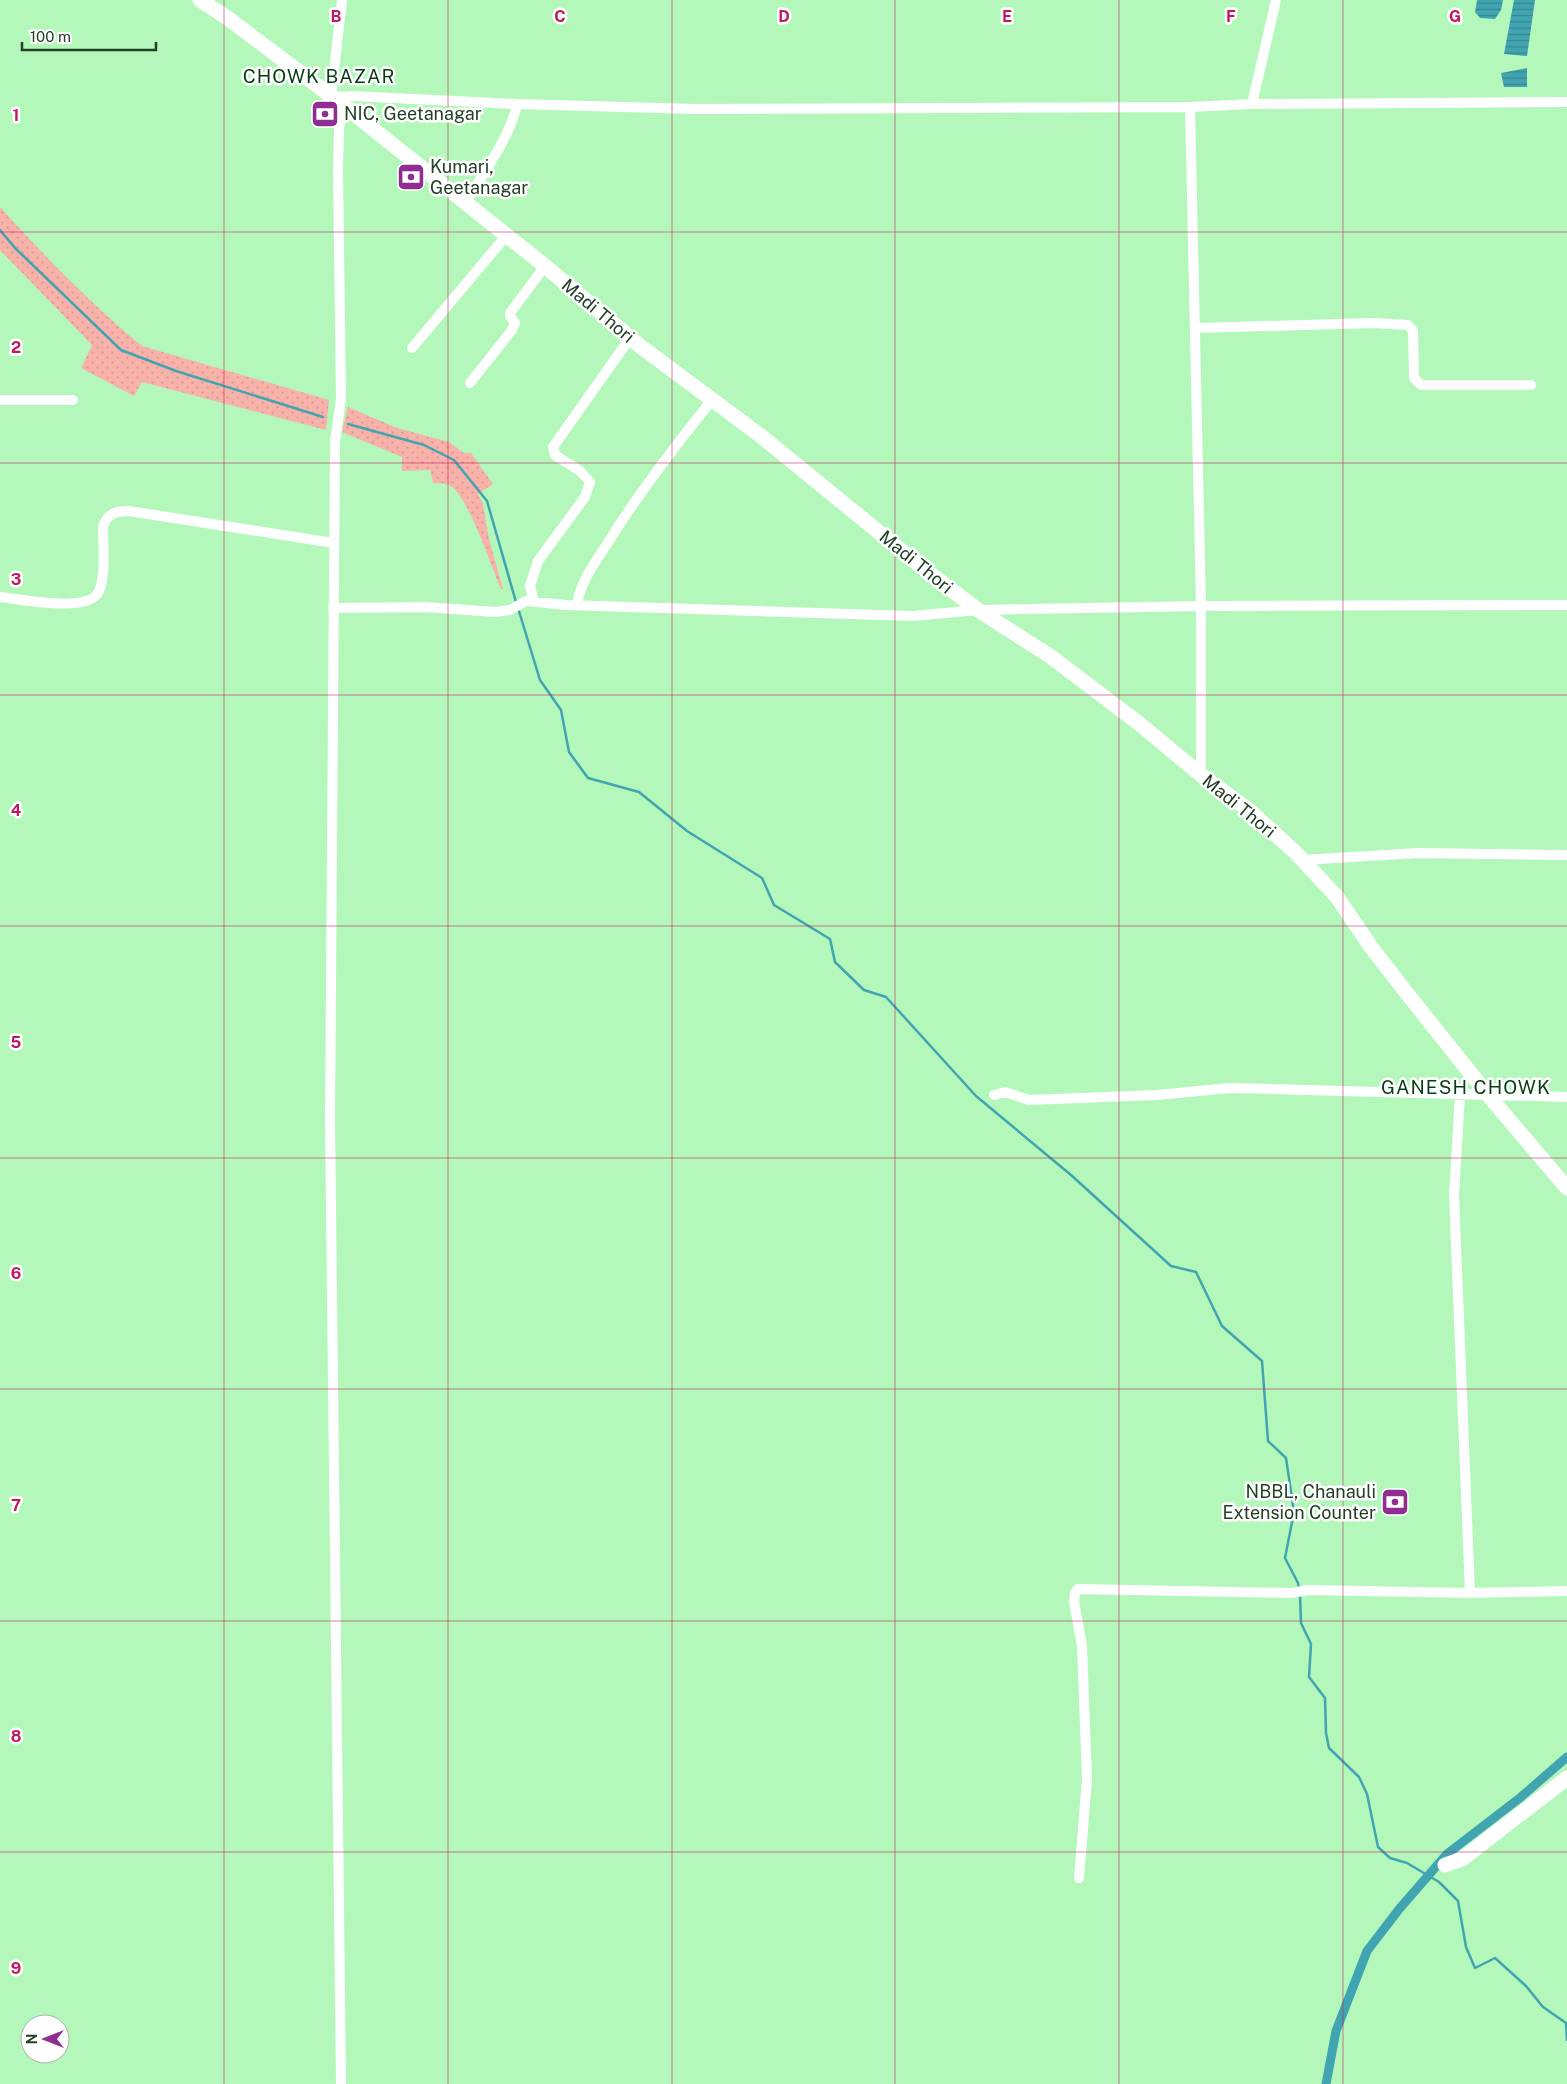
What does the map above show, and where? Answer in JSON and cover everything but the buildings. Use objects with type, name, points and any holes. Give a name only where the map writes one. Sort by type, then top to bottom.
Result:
[{"type":"main road","name":"Madi Thori","points":[[200,0],[229,19],[337,101],[545,266],[630,338],[761,436],[924,569],[978,610],[1050,656],[1141,725],[1201,775],[1250,811],[1302,860],[1337,897],[1371,947],[1488,1095],[1567,1188]]},
{"type":"main road","points":[[1445,1866],[1462,1859],[1567,1778]]},
{"type":"street","points":[[341,2084],[330,1120],[334,441],[341,399],[339,128],[337,101],[342,0]]},
{"type":"street","points":[[1252,104],[1276,0]]},
{"type":"street","points":[[337,101],[353,96],[517,104],[695,109],[1190,107],[1252,104],[1567,102]]},
{"type":"street","points":[[465,203],[500,144],[516,113],[517,104]]},
{"type":"street","points":[[1190,107],[1201,606],[1201,775]]},
{"type":"street","points":[[412,348],[506,236]]},
{"type":"street","points":[[470,383],[512,330],[515,323],[510,313],[545,266]]},
{"type":"street","points":[[1195,328],[1374,323],[1408,325],[1413,331],[1414,378],[1421,385],[1531,386]]},
{"type":"street","points":[[530,601],[530,586],[538,562],[585,496],[590,485],[590,482],[580,471],[555,455],[554,447],[630,338]]},
{"type":"street","points":[[0,400],[72,400]]},
{"type":"street","points":[[577,605],[587,576],[632,503],[712,400]]},
{"type":"street","points":[[0,597],[50,603],[81,604],[91,600],[99,593],[106,518],[118,511],[129,511],[334,543]]},
{"type":"street","points":[[334,608],[425,607],[495,612],[510,610],[530,601],[577,605],[913,616],[978,610],[1201,606],[1567,605]]},
{"type":"street","points":[[1302,860],[1418,853],[1567,855]]},
{"type":"street","points":[[994,1095],[1005,1092],[1030,1100],[1157,1095],[1230,1088],[1567,1097]]},
{"type":"street","points":[[1460,1095],[1454,1195],[1470,1593]]},
{"type":"street","points":[[1079,1878],[1087,1779],[1082,1646],[1074,1601],[1075,1593],[1078,1589],[1291,1593],[1308,1590],[1470,1593],[1567,1591]]},
{"type":"shaded area","points":[[0,207],[68,279],[142,346],[329,400],[326,430],[142,382],[134,396],[81,368],[92,345],[0,250]]},
{"type":"shaded area","points":[[348,407],[397,428],[449,442],[464,453],[471,453],[493,484],[478,494],[483,504],[489,539],[503,589],[501,589],[473,519],[459,494],[448,485],[433,483],[430,470],[402,471],[402,457],[342,432]]},
{"type":"water","points":[[1477,0],[1503,0],[1501,10],[1495,19],[1480,18],[1475,12]]},
{"type":"water","points":[[1514,0],[1535,0],[1527,56],[1504,54]]},
{"type":"water","points":[[1527,68],[1527,87],[1504,87],[1501,73]]},
{"type":"waterway","points":[[0,230],[15,248],[121,350],[176,371],[323,417]]},
{"type":"waterway","points":[[348,424],[424,445],[454,460],[487,501],[516,602]]},
{"type":"waterway","points":[[518,608],[540,680],[561,710],[569,752],[588,778],[639,792],[687,831],[762,878],[774,905],[830,939],[835,962],[864,990],[886,997],[976,1096],[1071,1175],[1171,1266],[1196,1272],[1222,1326],[1262,1361],[1268,1441],[1286,1458],[1294,1512],[1285,1558],[1298,1583],[1299,1589]]},
{"type":"waterway","points":[[1300,1595],[1301,1623],[1311,1644],[1309,1677],[1325,1698],[1326,1733],[1329,1748],[1359,1777],[1367,1794],[1378,1847],[1390,1858],[1407,1863],[1439,1882],[1458,1901],[1466,1947],[1475,1968],[1495,1958],[1526,1986],[1543,2007],[1566,2023],[1567,2040]]},
{"type":"waterway","points":[[1326,2084],[1336,2031],[1367,1951],[1400,1908],[1447,1854],[1521,1797],[1567,1757]]},
{"type":"place","name":"NIC, Geetanagar","points":[[325,114]]},
{"type":"place","name":"Kumari, Geetanagar","points":[[411,177]]},
{"type":"place","name":"NBBL, Chanauli Extension Counter","points":[[1395,1502]]},
{"type":"district","name":"CHOWK BAZAR","points":[[319,76]]},
{"type":"district","name":"GANESH CHOWK","points":[[1466,1087]]}]
